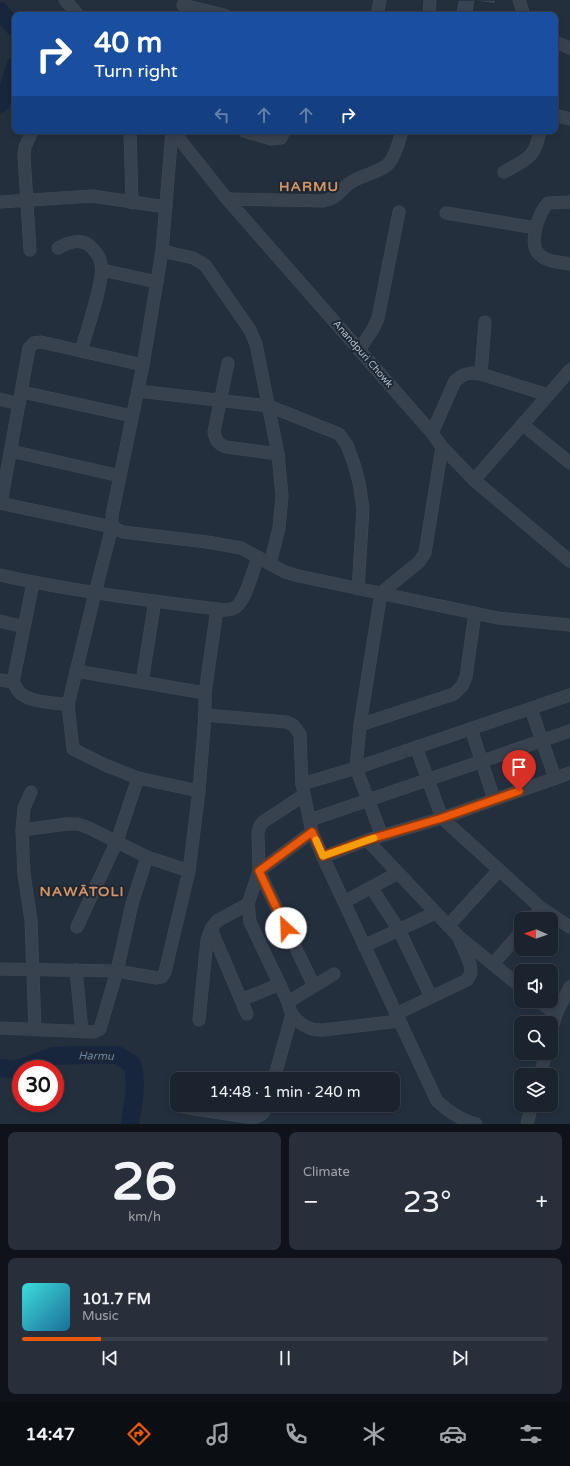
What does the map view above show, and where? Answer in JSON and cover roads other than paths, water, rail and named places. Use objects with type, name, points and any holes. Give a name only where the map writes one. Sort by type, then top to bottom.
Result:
[{"type":"street","points":[[65,0],[75,12]]},
{"type":"street","points":[[378,12],[380,0]]},
{"type":"street","points":[[429,12],[430,0]]},
{"type":"street","points":[[518,0],[523,12]]},
{"type":"street","points":[[183,7],[209,12]]},
{"type":"street","points":[[558,43],[570,48]]},
{"type":"street","points":[[558,116],[570,119]]},
{"type":"street","points":[[30,250],[25,147],[31,134]]},
{"type":"street","points":[[130,134],[132,203]]},
{"type":"street","points":[[172,134],[162,251],[143,365],[112,515],[112,527],[68,704],[73,749],[105,765],[138,778],[199,791]]},
{"type":"street","name":"Anandpuri Chowk","points":[[174,134],[227,199],[432,433],[442,448],[474,480],[570,561]]},
{"type":"street","points":[[254,134],[271,139],[281,138],[283,134]]},
{"type":"street","points":[[227,199],[330,200],[337,196],[351,182],[385,168],[394,155],[401,134]]},
{"type":"street","points":[[504,172],[528,158],[534,151],[539,134]]},
{"type":"street","points":[[0,202],[92,196],[166,207]]},
{"type":"street","points":[[570,202],[548,203],[544,207],[536,228],[534,247],[538,254],[546,259],[570,264]]},
{"type":"street","points":[[359,350],[373,329],[378,318],[399,212]]},
{"type":"street","points":[[446,213],[536,228]]},
{"type":"street","points":[[58,248],[67,243],[77,241],[87,244],[96,251],[101,262],[102,270],[98,288],[81,351]]},
{"type":"street","points":[[162,251],[193,258],[205,265],[250,330],[256,344],[278,454],[282,496],[279,528],[270,564]]},
{"type":"street","points":[[102,270],[157,282]]},
{"type":"street","points":[[481,374],[485,322]]},
{"type":"street","points":[[143,365],[40,342],[34,343],[29,348],[11,451],[0,503],[112,527],[123,532],[241,548],[285,572],[358,589],[498,618],[570,625]]},
{"type":"street","points":[[228,363],[214,432],[216,440],[220,445],[226,447],[278,454]]},
{"type":"street","points":[[474,480],[570,370]]},
{"type":"street","points":[[432,433],[455,381],[463,375],[472,373],[481,374],[548,395]]},
{"type":"street","points":[[138,391],[269,406],[339,434],[347,445],[359,482],[362,509],[358,589]]},
{"type":"street","points":[[22,392],[132,416]]},
{"type":"street","points":[[0,399],[19,404]]},
{"type":"street","points":[[522,424],[570,463]]},
{"type":"street","points":[[382,836],[356,768],[360,725],[381,593],[419,562],[425,553],[442,448]]},
{"type":"street","points":[[11,451],[120,476]]},
{"type":"street","points":[[0,575],[33,583],[95,593],[227,610],[235,608],[242,602],[258,558]]},
{"type":"street","points":[[33,583],[12,682],[18,692],[26,697],[68,704]]},
{"type":"street","points":[[142,682],[155,601]]},
{"type":"street","points":[[0,969],[118,971],[157,978],[162,977],[165,972],[189,871],[199,791],[206,715],[205,693],[217,609]]},
{"type":"street","points":[[360,725],[454,694],[462,686],[466,677],[475,613]]},
{"type":"street","points":[[0,622],[24,627]]},
{"type":"street","points":[[76,671],[205,693]]},
{"type":"street","points":[[0,680],[12,682]]},
{"type":"street","points":[[458,936],[470,964],[471,973],[467,980],[431,997],[397,1018],[314,1030],[306,1027],[292,1014],[280,984],[250,922],[248,904],[259,871],[258,832],[260,826],[303,789],[356,768],[570,695]]},
{"type":"street","points":[[531,709],[555,778]]},
{"type":"street","points":[[206,715],[287,722],[294,725],[300,734],[303,789],[311,826],[323,856],[397,1018],[437,1101],[449,1112],[467,1122],[476,1124]]},
{"type":"street","points":[[471,729],[494,799]]},
{"type":"street","points":[[259,871],[311,826],[368,800],[570,731]]},
{"type":"street","points":[[416,747],[442,818],[541,908],[570,927]]},
{"type":"street","points":[[323,856],[367,840],[442,818],[570,773]]},
{"type":"street","points":[[77,927],[117,841],[138,778]]},
{"type":"street","points":[[30,792],[24,808],[22,830],[24,874],[31,920],[35,1030]]},
{"type":"street","points":[[22,830],[78,824],[117,841],[147,857],[189,871]]},
{"type":"street","points":[[367,840],[458,936],[514,981]]},
{"type":"street","points":[[0,1028],[82,1032],[94,1032],[100,1029],[118,971],[132,904],[147,857]]},
{"type":"street","points":[[448,926],[499,870]]},
{"type":"street","points":[[259,871],[314,986]]},
{"type":"street","points":[[344,902],[398,873]]},
{"type":"street","points":[[371,888],[399,930],[431,997]]},
{"type":"street","points":[[199,1020],[207,940],[211,929],[216,921],[248,904]]},
{"type":"street","points":[[538,912],[541,908]]},
{"type":"street","points":[[364,946],[435,913]]},
{"type":"street","points":[[211,929],[247,1014]]},
{"type":"street","points":[[493,964],[514,940]]},
{"type":"street","points":[[76,970],[82,1032]]},
{"type":"street","points":[[288,1002],[334,974]]},
{"type":"street","points":[[241,1000],[280,984]]},
{"type":"street","points":[[548,1008],[556,1014],[570,987]]},
{"type":"street","points":[[276,1072],[292,1014]]},
{"type":"street","points":[[215,1112],[253,1118],[260,1116],[264,1112]]},
{"type":"street","points":[[527,1124],[530,1112]]},
{"type":"waterway","name":"Harmu","points":[[0,11],[12,25]]},
{"type":"waterway","name":"Harmu","points":[[0,104],[8,89],[12,76]]},
{"type":"waterway","name":"Harmu","points":[[0,1068],[16,1070],[53,1056],[117,1055],[132,1064],[134,1072],[134,1094],[130,1124]]},
{"type":"district","name":"HARMU","points":[[309,186]]},
{"type":"district","name":"NAWĀTOLI","points":[[82,891]]}]
